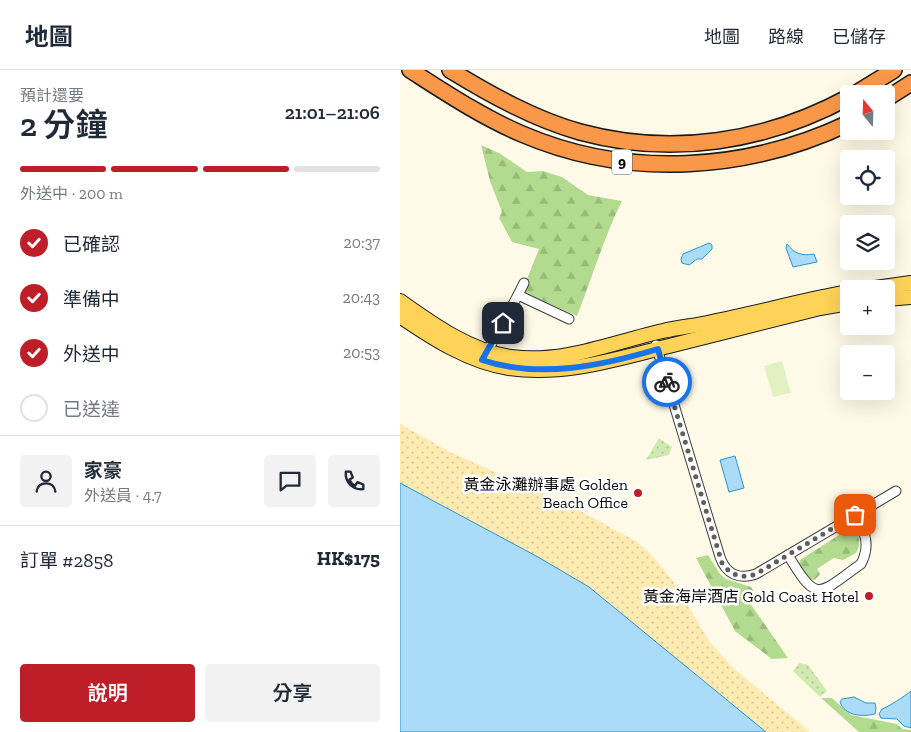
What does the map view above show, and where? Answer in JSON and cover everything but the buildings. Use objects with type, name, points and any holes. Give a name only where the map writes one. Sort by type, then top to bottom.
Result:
[{"type":"highway","name":"9","points":[[410,70],[483,116],[522,134],[565,150],[627,163],[667,165],[732,160],[794,145],[840,127]]},
{"type":"highway","name":"9","points":[[450,70],[497,98],[566,127],[598,136],[648,143],[703,143],[749,136],[798,120],[840,101]]},
{"type":"highway","points":[[870,85],[894,70]]},
{"type":"highway","points":[[895,93],[911,83]]},
{"type":"main road","points":[[895,285],[911,283]]},
{"type":"main road","points":[[400,301],[432,324],[508,368],[566,368],[617,361],[655,341],[840,294]]},
{"type":"main road","points":[[895,298],[911,296]]},
{"type":"main road","points":[[400,316],[454,349],[485,355],[510,357],[564,356],[602,348],[655,341],[840,305]]},
{"type":"street","points":[[485,355],[524,283]]},
{"type":"street","points":[[518,295],[569,318]]},
{"type":"street","points":[[655,341],[722,563],[731,573],[749,576],[896,491]]},
{"type":"street","points":[[788,555],[810,588],[819,590],[827,588],[861,564],[864,559],[866,540],[855,515]]},
{"type":"green space","points":[[481,145],[499,153],[527,172],[543,171],[562,177],[588,195],[622,201],[577,316],[526,293],[527,279],[539,249],[512,242],[499,218],[502,212],[490,181]]},
{"type":"green space","points":[[782,361],[791,393],[773,397],[764,366]]},
{"type":"green space","points":[[659,438],[672,447],[669,455],[646,460]]},
{"type":"green space","points":[[850,528],[855,530],[859,539],[859,547],[856,553],[843,560],[834,558],[817,569],[820,574],[815,580],[808,579],[799,564],[800,560]]},
{"type":"green space","points":[[708,555],[720,574],[726,579],[751,587],[758,598],[750,603],[788,658],[772,659],[735,631],[696,558]]},
{"type":"green space","points":[[799,663],[808,665],[827,691],[820,697],[793,671]]},
{"type":"green space","points":[[821,698],[832,698],[851,715],[897,724],[902,729],[911,730],[911,732],[859,732]]},
{"type":"sand","points":[[400,424],[450,452],[571,506],[634,540],[649,552],[673,581],[709,641],[732,667],[810,732],[766,732],[634,624],[497,535],[400,483]]},
{"type":"water","points":[[709,243],[712,245],[712,249],[702,259],[697,259],[689,265],[682,263],[683,254]]},
{"type":"water","points":[[787,244],[799,254],[814,254],[817,262],[793,267],[786,248]]},
{"type":"water","points":[[735,456],[744,488],[729,492],[720,460]]},
{"type":"water","points":[[400,483],[538,557],[589,587],[766,732],[400,732]]},
{"type":"water","points":[[911,691],[911,728],[904,726],[897,719],[881,718],[879,714],[882,709]]},
{"type":"water","points":[[854,697],[866,703],[875,703],[875,714],[854,714],[842,707],[840,702],[842,699]]},
{"type":"way so far","points":[[667,382],[722,563],[731,573],[743,577],[756,574],[855,515]]},
{"type":"place","name":"黃金泳灘辦事處 Golden Beach Office","points":[[638,493]]},
{"type":"place","name":"黃金海岸酒店 Gold Coast Hotel","points":[[869,596]]},
{"type":"route","points":[[503,323],[482,360],[508,368],[562,369],[617,361],[658,349],[667,382]]}]
